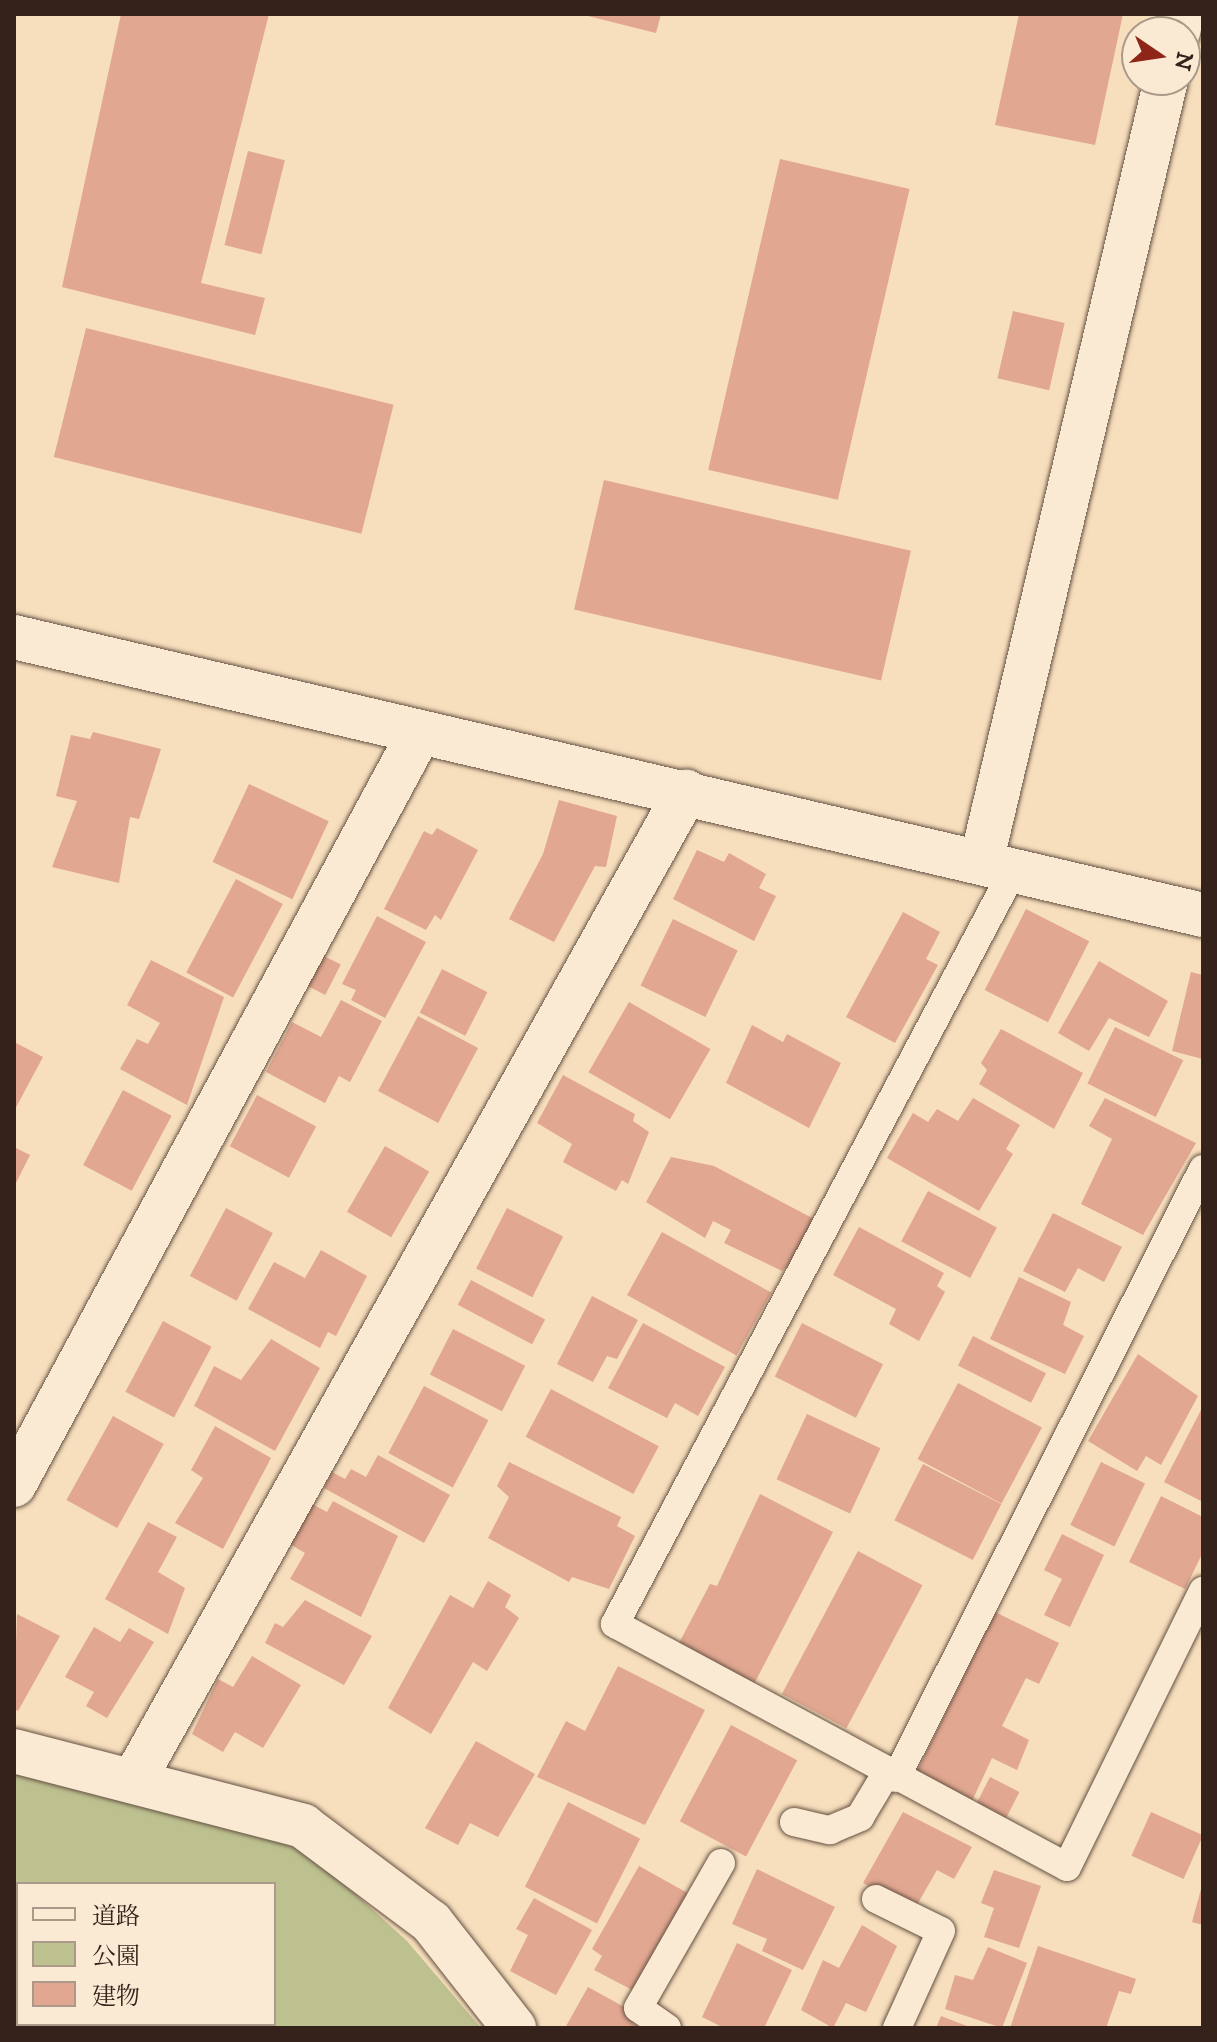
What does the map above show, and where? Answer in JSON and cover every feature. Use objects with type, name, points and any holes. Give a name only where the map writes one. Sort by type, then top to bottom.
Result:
[{"type":"street","points":[[998,866],[1163,96]]},
{"type":"street","points":[[14,637],[1203,915]]},
{"type":"street","points":[[14,1485],[420,732]]},
{"type":"street","points":[[135,1778],[686,792]]},
{"type":"street","points":[[14,1751],[135,1778],[303,1826],[431,1922],[514,2028]]},
{"type":"lane","points":[[998,866],[615,1624],[1067,1867],[1203,1591]]},
{"type":"lane","points":[[794,1822],[830,1830],[860,1817],[892,1775],[1203,1169]]},
{"type":"lane","points":[[667,2028],[638,2008],[721,1863]]},
{"type":"lane","points":[[876,1899],[941,1931],[897,2028]]},
{"type":"green space","points":[[14,1770],[260,1832],[317,1859],[407,1941],[481,2028],[14,2028]]},
{"type":"building","points":[[121,14],[269,14],[201,283],[265,298],[255,335],[62,287]]},
{"type":"building","points":[[580,14],[661,14],[656,33]]},
{"type":"building","points":[[1019,14],[1123,14],[1095,145],[995,125]]},
{"type":"building","points":[[248,151],[285,160],[261,254],[225,245]]},
{"type":"building","points":[[780,159],[910,189],[838,500],[708,470]]},
{"type":"building","points":[[1013,311],[1065,323],[1049,390],[997,378]]},
{"type":"building","points":[[86,328],[394,405],[361,534],[54,457]]},
{"type":"building","points":[[604,480],[911,551],[881,680],[574,610]]},
{"type":"building","points":[[93,732],[161,749],[139,819],[130,817],[119,883],[52,867],[77,801],[56,796],[71,735],[90,739]]},
{"type":"building","points":[[249,784],[329,821],[292,899],[213,862]]},
{"type":"building","points":[[559,800],[617,816],[606,867],[595,866],[554,942],[509,919],[543,854]]},
{"type":"building","points":[[437,828],[478,850],[441,920],[435,915],[426,930],[384,909],[424,831],[432,835]]},
{"type":"building","points":[[697,850],[724,862],[729,853],[766,874],[759,888],[776,896],[754,941],[673,899]]},
{"type":"building","points":[[236,879],[283,904],[233,997],[186,973]]},
{"type":"building","points":[[1026,909],[1089,941],[1048,1022],[985,990]]},
{"type":"building","points":[[903,912],[940,932],[926,959],[938,965],[895,1043],[846,1017]]},
{"type":"building","points":[[377,916],[426,942],[385,1018],[351,1000],[356,990],[342,984]]},
{"type":"building","points":[[673,919],[738,951],[705,1017],[641,986]]},
{"type":"building","points":[[314,951],[341,965],[325,995],[299,981]]},
{"type":"building","points":[[151,960],[224,997],[187,1105],[120,1069],[137,1039],[148,1044],[160,1023],[127,1005]]},
{"type":"building","points":[[1099,961],[1168,1001],[1149,1037],[1109,1018],[1089,1051],[1058,1033]]},
{"type":"building","points":[[442,969],[487,992],[465,1036],[420,1013]]},
{"type":"building","points":[[1191,972],[1203,975],[1203,1059],[1172,1051]]},
{"type":"building","points":[[341,1000],[382,1021],[350,1082],[339,1076],[325,1103],[266,1072],[292,1022],[321,1037]]},
{"type":"building","points":[[629,1002],[710,1049],[670,1119],[589,1072]]},
{"type":"building","points":[[418,1016],[478,1048],[438,1123],[378,1091]]},
{"type":"building","points":[[752,1025],[783,1042],[787,1034],[841,1063],[809,1128],[726,1083]]},
{"type":"building","points":[[1115,1027],[1183,1060],[1156,1117],[1087,1084]]},
{"type":"building","points":[[1001,1029],[1083,1073],[1054,1129],[979,1084],[987,1070],[981,1063]]},
{"type":"building","points":[[14,1042],[43,1057],[14,1111]]},
{"type":"building","points":[[563,1075],[635,1114],[633,1121],[649,1132],[628,1184],[622,1180],[616,1191],[563,1162],[572,1144],[537,1123]]},
{"type":"building","points":[[123,1090],[172,1116],[132,1191],[83,1165]]},
{"type":"building","points":[[257,1095],[316,1126],[289,1178],[230,1146]]},
{"type":"building","points":[[973,1098],[1020,1125],[1006,1149],[1013,1154],[979,1211],[887,1158],[913,1113],[928,1122],[937,1109],[958,1121]]},
{"type":"building","points":[[1105,1098],[1196,1143],[1143,1235],[1081,1204],[1112,1139],[1089,1126]]},
{"type":"building","points":[[385,1146],[429,1172],[391,1237],[347,1212]]},
{"type":"building","points":[[14,1147],[30,1155],[14,1187]]},
{"type":"building","points":[[671,1157],[714,1166],[814,1219],[793,1261],[782,1271],[724,1243],[731,1230],[713,1221],[705,1238],[646,1202]]},
{"type":"building","points":[[928,1191],[997,1228],[970,1278],[901,1241]]},
{"type":"building","points":[[226,1208],[273,1233],[237,1301],[190,1276]]},
{"type":"building","points":[[507,1208],[563,1237],[532,1297],[476,1269]]},
{"type":"building","points":[[1053,1213],[1122,1247],[1104,1282],[1078,1268],[1065,1292],[1023,1271]]},
{"type":"building","points":[[859,1227],[944,1273],[937,1286],[945,1292],[919,1341],[889,1324],[896,1309],[833,1275]]},
{"type":"building","points":[[662,1232],[771,1293],[736,1356],[627,1295]]},
{"type":"building","points":[[321,1250],[367,1276],[336,1336],[328,1332],[320,1348],[248,1309],[274,1262],[305,1278]]},
{"type":"building","points":[[1019,1277],[1071,1302],[1063,1325],[1084,1336],[1065,1374],[990,1339]]},
{"type":"building","points":[[471,1280],[545,1319],[532,1344],[458,1305]]},
{"type":"building","points":[[592,1296],[638,1320],[617,1359],[607,1356],[593,1382],[557,1364]]},
{"type":"building","points":[[163,1321],[212,1347],[174,1417],[125,1392]]},
{"type":"building","points":[[643,1323],[725,1367],[698,1416],[675,1403],[667,1418],[608,1388]]},
{"type":"building","points":[[802,1323],[883,1364],[856,1418],[775,1376]]},
{"type":"building","points":[[453,1329],[525,1366],[502,1411],[430,1374]]},
{"type":"building","points":[[973,1336],[1046,1373],[1031,1403],[958,1365]]},
{"type":"building","points":[[271,1339],[320,1368],[275,1451],[194,1406],[214,1366],[241,1380]]},
{"type":"building","points":[[1138,1354],[1198,1396],[1161,1465],[1146,1456],[1137,1471],[1088,1441]]},
{"type":"building","points":[[958,1383],[1042,1428],[1002,1504],[918,1459]]},
{"type":"building","points":[[424,1386],[488,1420],[453,1487],[388,1453]]},
{"type":"building","points":[[551,1389],[659,1446],[633,1494],[526,1437]]},
{"type":"building","points":[[1203,1406],[1203,1502],[1164,1482]]},
{"type":"building","points":[[807,1414],[880,1448],[850,1513],[777,1479]]},
{"type":"building","points":[[113,1416],[164,1444],[117,1528],[66,1500]]},
{"type":"building","points":[[215,1426],[271,1458],[223,1549],[175,1523],[203,1478],[191,1470]]},
{"type":"building","points":[[378,1455],[450,1495],[424,1543],[324,1488],[332,1472],[345,1479],[351,1469],[366,1477]]},
{"type":"building","points":[[509,1462],[621,1517],[617,1526],[635,1536],[609,1589],[572,1577],[569,1582],[488,1538],[509,1497],[497,1486]]},
{"type":"building","points":[[1101,1462],[1145,1483],[1114,1546],[1070,1525]]},
{"type":"building","points":[[923,1464],[1001,1504],[973,1560],[894,1520]]},
{"type":"building","points":[[760,1494],[833,1532],[753,1686],[678,1645],[710,1584],[717,1586]]},
{"type":"building","points":[[1161,1496],[1203,1517],[1203,1552],[1185,1589],[1129,1562]]},
{"type":"building","points":[[333,1501],[398,1536],[361,1617],[290,1579],[305,1553],[290,1544],[312,1504],[327,1512]]},
{"type":"building","points":[[148,1522],[177,1537],[158,1572],[185,1588],[168,1634],[105,1599]]},
{"type":"building","points":[[1062,1534],[1104,1555],[1070,1627],[1044,1615],[1062,1579],[1044,1570]]},
{"type":"building","points":[[858,1551],[922,1585],[846,1728],[782,1694]]},
{"type":"building","points":[[488,1581],[511,1595],[505,1607],[519,1618],[487,1671],[473,1662],[431,1734],[388,1708],[450,1595],[473,1608]]},
{"type":"building","points":[[305,1600],[372,1636],[344,1685],[265,1643],[275,1623],[283,1627]]},
{"type":"building","points":[[995,1612],[1059,1643],[1039,1684],[1026,1678],[1002,1726],[1029,1740],[1017,1770],[992,1758],[967,1812],[911,1784]]},
{"type":"building","points":[[17,1614],[60,1636],[18,1711],[14,1709]]},
{"type":"building","points":[[94,1627],[120,1642],[129,1628],[154,1642],[107,1718],[86,1706],[94,1692],[65,1677]]},
{"type":"building","points":[[252,1656],[301,1685],[263,1748],[235,1732],[223,1752],[192,1734],[218,1679],[233,1687]]},
{"type":"building","points":[[618,1666],[705,1710],[645,1825],[537,1777],[566,1721],[585,1731]]},
{"type":"building","points":[[731,1725],[797,1760],[746,1856],[680,1821]]},
{"type":"building","points":[[476,1741],[535,1774],[498,1837],[470,1823],[458,1845],[425,1828]]},
{"type":"building","points":[[990,1777],[1019,1792],[1001,1829],[971,1814]]},
{"type":"building","points":[[568,1802],[640,1839],[597,1923],[525,1887]]},
{"type":"building","points":[[903,1812],[972,1847],[954,1879],[937,1870],[914,1910],[863,1883]]},
{"type":"building","points":[[1151,1812],[1203,1835],[1184,1879],[1131,1856]]},
{"type":"building","points":[[639,1866],[693,1896],[638,1993],[594,1970],[602,1956],[592,1949]]},
{"type":"building","points":[[757,1869],[835,1907],[803,1970],[762,1951],[767,1939],[732,1924]]},
{"type":"building","points":[[994,1870],[1041,1886],[1019,1948],[984,1937],[994,1908],[981,1903]]},
{"type":"building","points":[[1203,1882],[1203,1925],[1192,1922]]},
{"type":"building","points":[[534,1898],[592,1930],[556,1995],[510,1971],[528,1935],[516,1929]]},
{"type":"building","points":[[862,1925],[897,1946],[866,2012],[846,2003],[833,2028],[801,2010],[823,1960],[839,1968]]},
{"type":"building","points":[[737,1943],[792,1970],[764,2028],[724,2028],[702,2017]]},
{"type":"building","points":[[1038,1946],[1136,1979],[1131,1994],[1119,1991],[1106,2028],[1010,2028]]},
{"type":"building","points":[[988,1947],[1027,1963],[1002,2028],[945,2009],[955,1975],[973,1980]]},
{"type":"building","points":[[588,1987],[637,2014],[632,2023],[640,2028],[565,2028]]},
{"type":"building","points":[[941,2016],[972,2028],[936,2028]]}]
